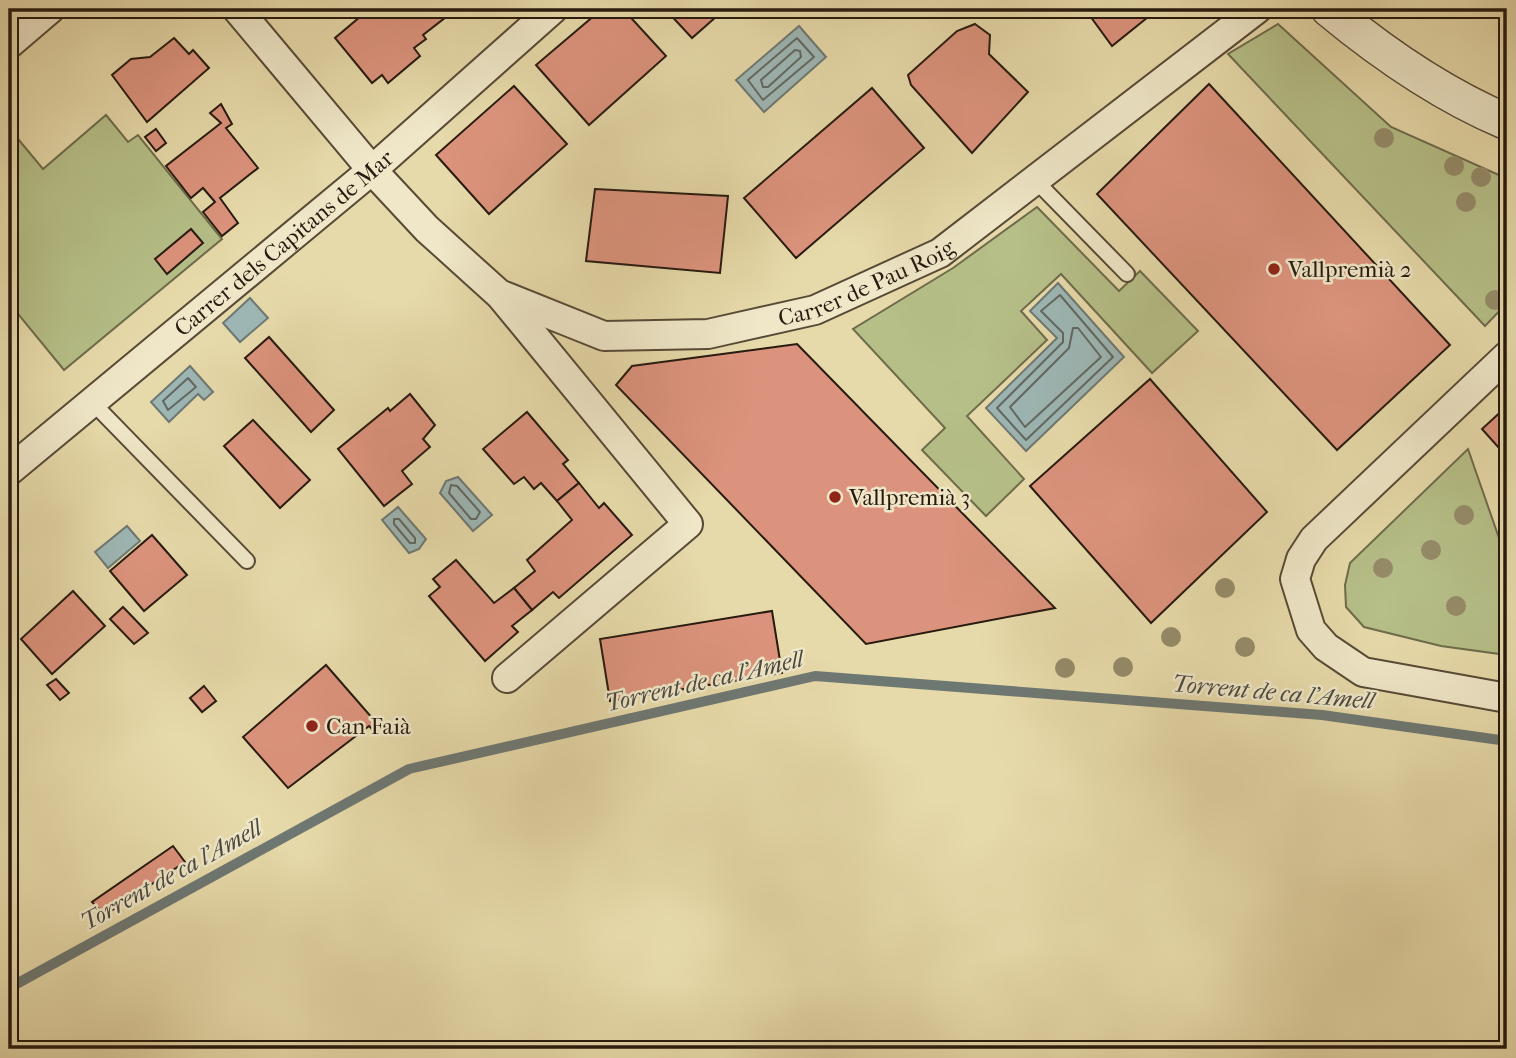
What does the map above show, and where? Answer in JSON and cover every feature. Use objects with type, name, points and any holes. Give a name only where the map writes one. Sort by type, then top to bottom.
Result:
[{"type":"street","points":[[9,44],[50,9]]},
{"type":"street","name":"Carrer de Pau Roig","points":[[237,9],[372,170],[427,229],[499,294],[604,336],[721,331],[826,307],[940,253],[1257,9]]},
{"type":"street","name":"Carrer dels Capitans de Mar","points":[[9,471],[372,170],[553,9]]},
{"type":"street","points":[[1329,9],[1371,44],[1479,110],[1507,122]]},
{"type":"street","points":[[499,294],[688,524],[507,678]]},
{"type":"street","points":[[1507,356],[1314,539],[1301,559],[1295,579],[1311,630],[1326,647],[1363,672],[1507,698]]},
{"type":"lane","points":[[1035,180],[1127,274]]},
{"type":"lane","points":[[92,402],[247,561]]},
{"type":"green space","points":[[1278,24],[1391,127],[1499,175],[1507,196],[1507,303],[1485,326],[1228,54]]},
{"type":"green space","points":[[106,115],[128,142],[138,135],[222,239],[64,370],[9,303],[9,128],[43,169]]},
{"type":"green space","points":[[1037,207],[1119,291],[1140,271],[1198,331],[1152,373],[1061,274],[1021,311],[1047,340],[967,416],[1024,479],[986,516],[922,450],[945,428],[853,329],[953,268]]},
{"type":"green space","points":[[1468,449],[1507,561],[1507,655],[1441,646],[1364,627],[1346,607],[1345,585],[1350,563]]},
{"type":"water","points":[[799,26],[826,57],[764,112],[736,80]]},
{"type":"water","points":[[1058,283],[1124,357],[1026,451],[986,408],[1057,338],[1030,311]]},
{"type":"water","points":[[250,298],[268,318],[240,342],[223,323]]},
{"type":"water","points":[[190,366],[213,392],[204,400],[198,394],[169,422],[151,402]]},
{"type":"water","points":[[458,477],[492,515],[473,531],[440,493],[446,481]]},
{"type":"water","points":[[398,507],[426,539],[419,549],[409,553],[382,520]]},
{"type":"water","points":[[127,526],[140,541],[108,568],[95,552]]},
{"type":"building","points":[[379,9],[439,9],[446,17],[423,35],[426,39],[414,48],[420,56],[388,83],[382,75],[372,83],[335,38],[367,11],[371,16]]},
{"type":"building","points":[[602,9],[623,9],[666,56],[589,125],[536,65]]},
{"type":"building","points":[[665,9],[725,9],[692,38]]},
{"type":"building","points":[[1085,9],[1158,9],[1112,46]]},
{"type":"building","points":[[975,24],[990,35],[989,54],[1028,92],[972,153],[911,85],[908,75],[957,31]]},
{"type":"building","points":[[174,38],[189,54],[193,50],[209,68],[147,122],[112,75],[131,59],[150,57]]},
{"type":"building","name":"Vallpremià 2","points":[[1209,84],[1450,345],[1337,450],[1097,194]]},
{"type":"building","points":[[514,86],[567,144],[489,214],[436,155]]},
{"type":"building","points":[[872,88],[924,148],[796,258],[744,198]]},
{"type":"building","points":[[221,104],[232,124],[226,128],[258,168],[220,198],[238,223],[222,236],[203,212],[215,202],[203,188],[191,198],[166,166],[221,123],[210,113]]},
{"type":"building","points":[[156,129],[166,143],[156,151],[145,137]]},
{"type":"building","points":[[595,189],[728,196],[720,273],[586,261]]},
{"type":"building","points":[[191,229],[203,243],[167,274],[155,259]]},
{"type":"building","points":[[269,337],[334,410],[311,432],[245,358]]},
{"type":"building","name":"Vallpremià 3","points":[[797,344],[1055,608],[866,644],[616,385],[632,366]]},
{"type":"building","points":[[1150,379],[1267,512],[1151,623],[1030,486]]},
{"type":"building","points":[[410,394],[435,425],[423,439],[430,447],[402,471],[412,484],[384,506],[338,449],[388,408],[390,411]]},
{"type":"building","points":[[1507,406],[1507,457],[1482,429]]},
{"type":"building","points":[[527,412],[568,460],[563,464],[579,483],[557,501],[541,483],[534,489],[524,477],[514,484],[483,449]]},
{"type":"building","points":[[253,420],[310,480],[280,508],[224,446]]},
{"type":"building","points":[[579,483],[599,508],[604,503],[632,535],[559,598],[553,592],[532,610],[514,588],[535,571],[527,560],[572,520],[557,501]]},
{"type":"building","points":[[152,535],[187,575],[144,611],[110,571]]},
{"type":"building","points":[[456,560],[494,603],[514,588],[532,610],[512,626],[518,632],[485,661],[429,596],[440,587],[433,579]]},
{"type":"building","points":[[73,591],[105,626],[52,674],[21,639]]},
{"type":"building","points":[[123,607],[148,633],[134,644],[110,619]]},
{"type":"building","points":[[772,611],[782,673],[610,701],[600,639]]},
{"type":"building","name":"Can Faià","points":[[326,665],[380,727],[375,732],[369,726],[288,788],[243,737]]},
{"type":"building","points":[[56,679],[69,693],[60,700],[47,685]]},
{"type":"building","points":[[204,686],[216,701],[202,712],[190,698]]},
{"type":"building","points":[[173,846],[185,862],[105,915],[92,902]]},
{"type":"waterway","name":"Torrent de ca l'Amell","points":[[9,988],[409,769],[815,676],[1322,715],[1507,741]]},
{"type":"place","name":"Vallpremià 2","points":[[1274,269]]},
{"type":"place","name":"Vallpremià 3","points":[[835,497]]},
{"type":"place","name":"Can Faià","points":[[312,726]]}]
